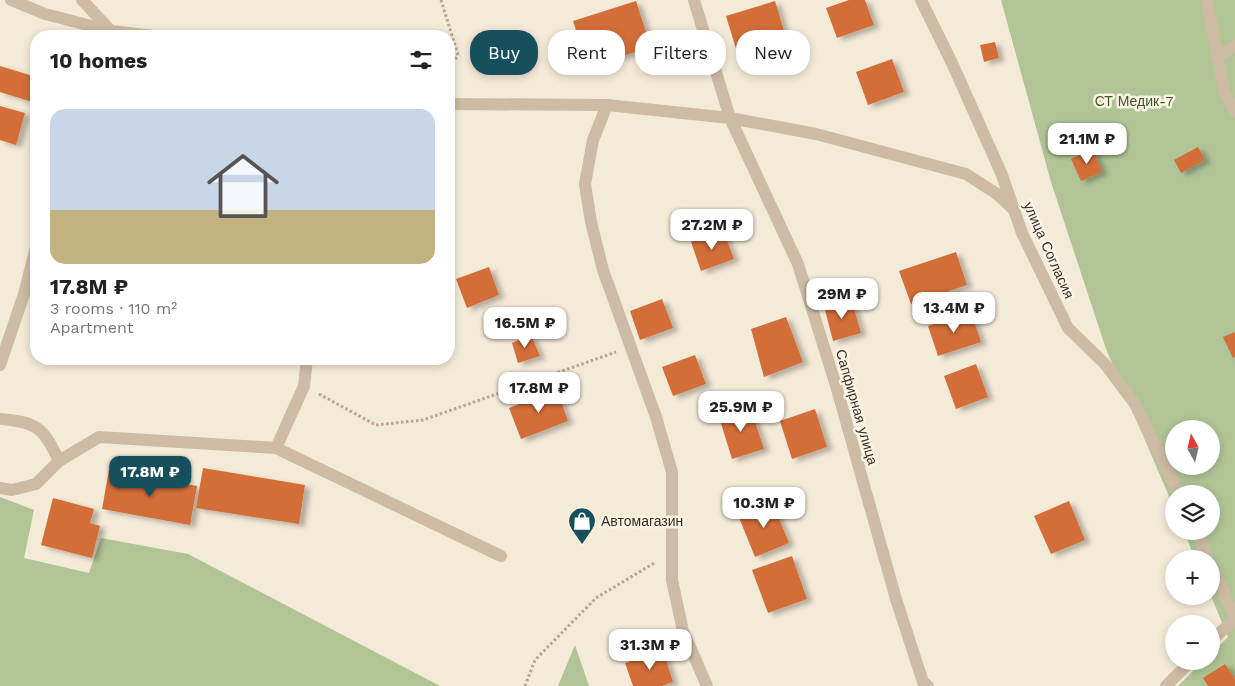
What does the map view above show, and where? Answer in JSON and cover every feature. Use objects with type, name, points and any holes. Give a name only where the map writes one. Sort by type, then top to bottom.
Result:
[{"type":"street","points":[[11,0],[44,14],[95,30]]},
{"type":"street","points":[[82,0],[105,30]]},
{"type":"street","name":"Сапфирная улица","points":[[694,0],[730,118],[798,264],[837,389],[896,599],[923,682],[928,686]]},
{"type":"street","name":"улица Согласия","points":[[921,0],[960,80],[1002,175],[1022,233],[1068,328],[1105,364],[1135,404],[1176,485]]},
{"type":"street","points":[[1207,0],[1224,91],[1235,111]]},
{"type":"street","points":[[1217,57],[1235,46]]},
{"type":"street","points":[[455,104],[607,105],[730,118],[816,134],[966,174],[997,194],[1014,210]]},
{"type":"street","points":[[607,105],[593,140],[585,184],[602,270],[656,417],[672,472],[672,580],[683,631],[707,686]]},
{"type":"street","points":[[0,365],[24,294],[30,270]]},
{"type":"street","points":[[276,448],[304,386],[306,365]]},
{"type":"street","points":[[0,419],[28,422],[48,438],[60,460]]},
{"type":"street","points":[[0,488],[12,490],[36,484],[60,460],[99,437],[276,448],[501,556]]},
{"type":"street","points":[[1220,585],[1235,618],[1220,632]]},
{"type":"street","points":[[1166,686],[1182,670]]},
{"type":"path","points":[[441,0],[450,30]]},
{"type":"path","points":[[455,45],[458,55],[455,59]]},
{"type":"path","points":[[304,386],[376,425],[423,420],[631,347]]},
{"type":"path","points":[[525,686],[535,660],[596,598],[671,554]]},
{"type":"green space","name":"СТ Медик-7","points":[[1001,0],[1235,0],[1235,686],[1178,686],[1194,670],[1220,670],[1220,645],[1228,637],[1215,605],[1220,605],[1220,550],[1191,550],[1188,540],[1220,540],[1220,485],[1165,485],[1165,487],[1106,349],[1051,182]]},
{"type":"green space","points":[[0,497],[34,510],[24,558],[89,573],[101,538],[188,554],[440,686],[0,686]]},
{"type":"green space","points":[[575,645],[589,686],[558,686]]},
{"type":"building","points":[[849,0],[865,0],[874,25],[837,38],[826,8]]},
{"type":"building","points":[[636,1],[645,30],[635,30],[635,52],[625,55],[625,30],[576,30],[573,21]]},
{"type":"building","points":[[775,1],[784,30],[736,30],[736,49],[726,16]]},
{"type":"building","points":[[995,42],[999,58],[984,62],[980,45]]},
{"type":"building","points":[[892,59],[904,92],[868,105],[856,72]]},
{"type":"building","points":[[0,66],[30,75],[30,101],[0,92]]},
{"type":"building","points":[[0,106],[25,113],[16,145],[0,140]]},
{"type":"building","points":[[1198,147],[1205,160],[1181,173],[1174,160]]},
{"type":"building","points":[[1093,149],[1102,172],[1081,181],[1071,159]]},
{"type":"building","points":[[723,230],[734,259],[701,271],[691,242]]},
{"type":"building","points":[[956,252],[967,285],[911,304],[899,271]]},
{"type":"building","points":[[489,267],[499,295],[467,308],[456,279]]},
{"type":"building","points":[[851,298],[861,333],[833,341],[824,306]]},
{"type":"building","points":[[662,299],[673,328],[640,340],[630,311]]},
{"type":"building","points":[[971,312],[981,342],[938,356],[928,326]]},
{"type":"building","points":[[786,317],[803,362],[764,377],[751,329]]},
{"type":"building","points":[[1235,332],[1235,357],[1233,358],[1223,337]]},
{"type":"building","points":[[531,335],[540,356],[518,363],[512,343]]},
{"type":"building","points":[[695,355],[706,384],[673,396],[662,367]]},
{"type":"building","points":[[976,364],[988,397],[956,409],[944,376]]},
{"type":"building","points":[[557,390],[568,421],[521,439],[509,408]]},
{"type":"building","points":[[750,407],[764,449],[732,459],[719,417]]},
{"type":"building","points":[[815,409],[827,447],[792,459],[780,421]]},
{"type":"building","points":[[203,468],[305,485],[299,524],[196,508]]},
{"type":"building","points":[[109,470],[197,486],[190,525],[102,509]]},
{"type":"building","points":[[53,498],[94,509],[90,523],[100,526],[92,558],[41,545]]},
{"type":"building","points":[[772,501],[789,543],[755,557],[738,515]]},
{"type":"building","points":[[1069,501],[1085,540],[1051,554],[1034,516]]},
{"type":"building","points":[[792,556],[807,599],[768,613],[752,570]]},
{"type":"building","points":[[663,650],[673,682],[662,686],[633,686],[625,663]]},
{"type":"building","points":[[1225,664],[1235,679],[1235,686],[1208,686],[1203,678],[1216,670],[1220,670],[1220,667]]},
{"type":"place","name":"Автомагазин","points":[[582,545]]}]
